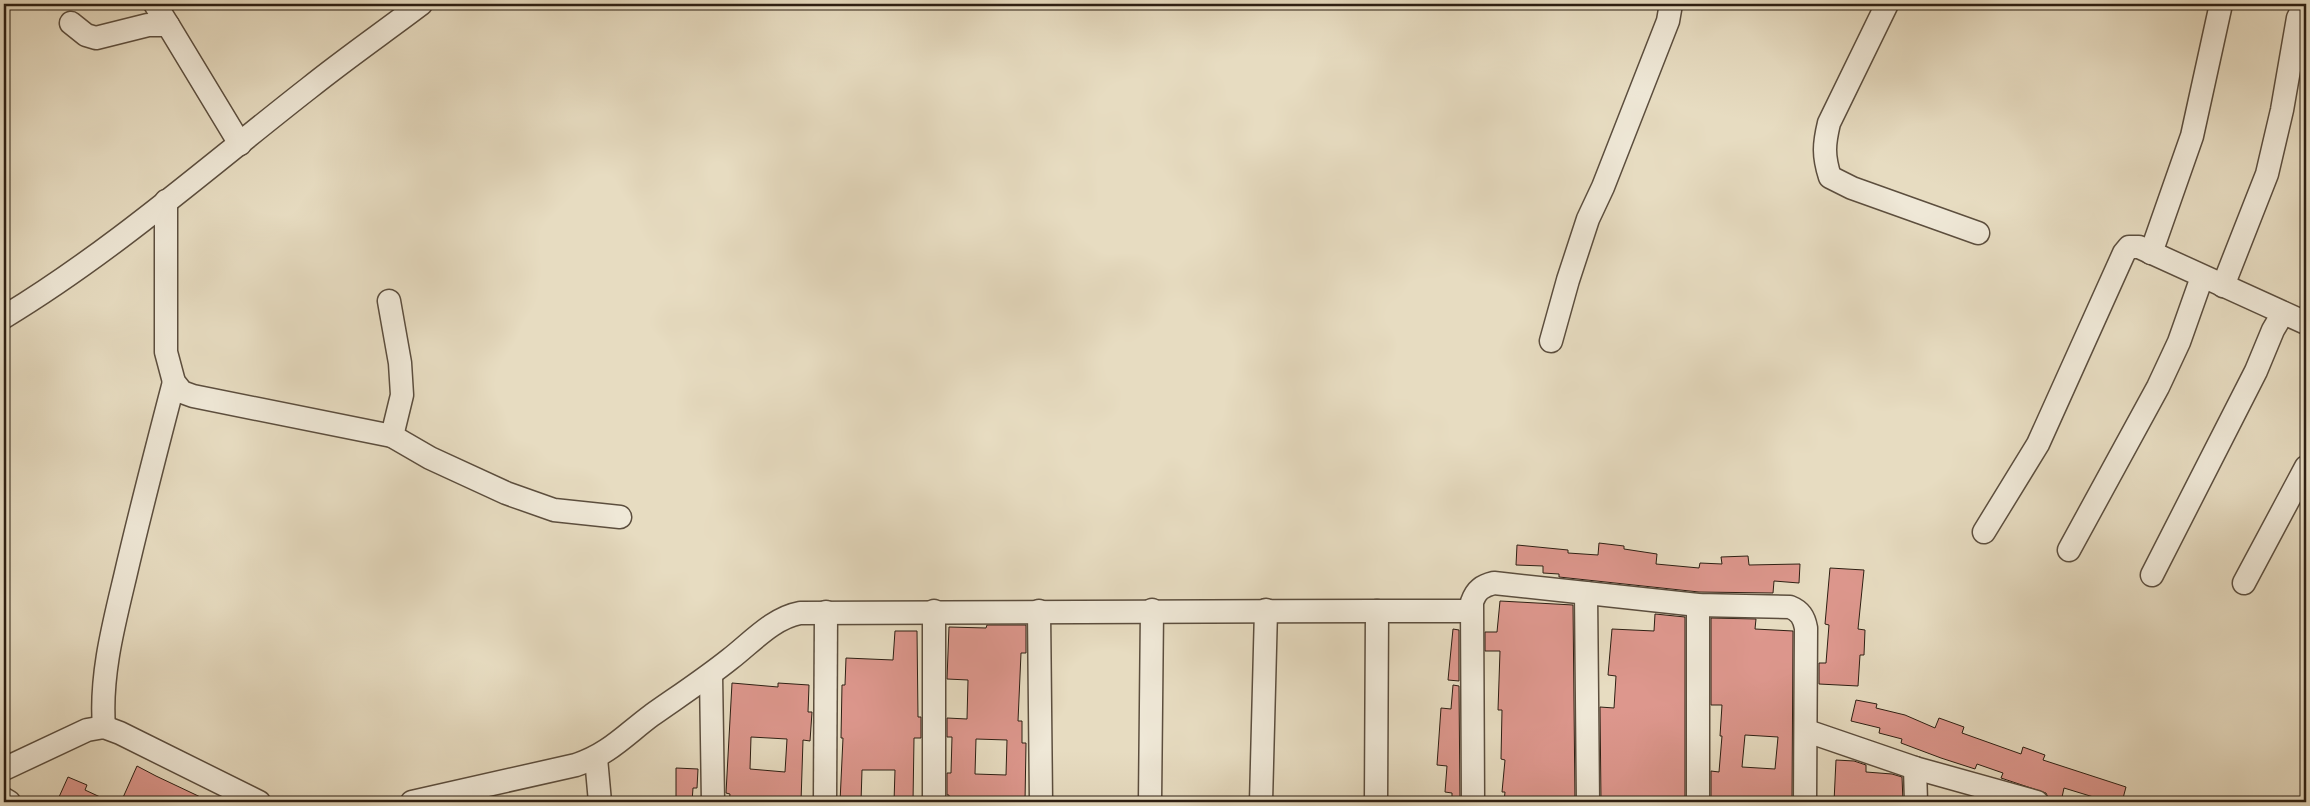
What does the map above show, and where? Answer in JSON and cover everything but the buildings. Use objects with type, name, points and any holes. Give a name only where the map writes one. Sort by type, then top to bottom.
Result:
[{"type":"street","points":[[155,4],[240,144]]},
{"type":"street","points":[[4,317],[111,244],[240,144],[309,87],[421,4]]},
{"type":"street","points":[[1551,341],[1588,219],[1603,187],[1668,21],[1671,4]]},
{"type":"street","points":[[1887,4],[1829,123],[1824,143],[1824,160],[1830,177],[1852,188],[1978,233]]},
{"type":"street","points":[[2151,253],[2192,136],[2221,4]]},
{"type":"street","points":[[2223,286],[2267,174],[2282,110],[2298,18],[2301,12],[2306,12]]},
{"type":"street","points":[[71,23],[86,35],[96,38],[148,24],[168,25]]},
{"type":"street","points":[[166,201],[166,352],[174,382],[182,392],[208,401],[392,436],[430,458],[514,496],[554,510],[620,517]]},
{"type":"street","points":[[1984,532],[2038,444],[2124,253],[2129,247],[2139,247],[2202,277],[2300,318]]},
{"type":"street","points":[[2069,550],[2158,387],[2179,342],[2202,277]]},
{"type":"street","points":[[389,302],[400,363],[402,395],[392,436]]},
{"type":"street","points":[[2152,575],[2256,371],[2273,330],[2300,318]]},
{"type":"street","points":[[103,719],[106,672],[111,637],[140,510],[174,382]]},
{"type":"street","points":[[2244,583],[2306,467]]},
{"type":"street","points":[[1473,802],[1471,611],[1475,593],[1483,586],[1494,583],[1698,605],[1790,607],[1802,615],[1806,628],[1805,802]]},
{"type":"street","points":[[1586,593],[1588,802]]},
{"type":"street","points":[[1698,605],[1698,802]]},
{"type":"street","points":[[1150,802],[1152,610]]},
{"type":"street","points":[[1261,802],[1266,610]]},
{"type":"street","points":[[934,611],[934,802]]},
{"type":"street","points":[[1039,611],[1041,802]]},
{"type":"street","points":[[1376,611],[1376,802]]},
{"type":"street","points":[[412,802],[576,765],[596,758],[651,716],[711,675],[787,615],[800,612],[1471,611]]},
{"type":"street","points":[[825,802],[826,612]]},
{"type":"street","points":[[711,675],[713,802]]},
{"type":"street","points":[[4,769],[87,730],[103,719]]},
{"type":"street","points":[[103,719],[120,733],[259,802]]},
{"type":"street","points":[[1806,731],[1915,768],[2037,802]]},
{"type":"street","points":[[596,758],[600,802]]},
{"type":"street","points":[[1915,768],[1916,802]]},
{"type":"street","points":[[4,799],[9,802]]}]
